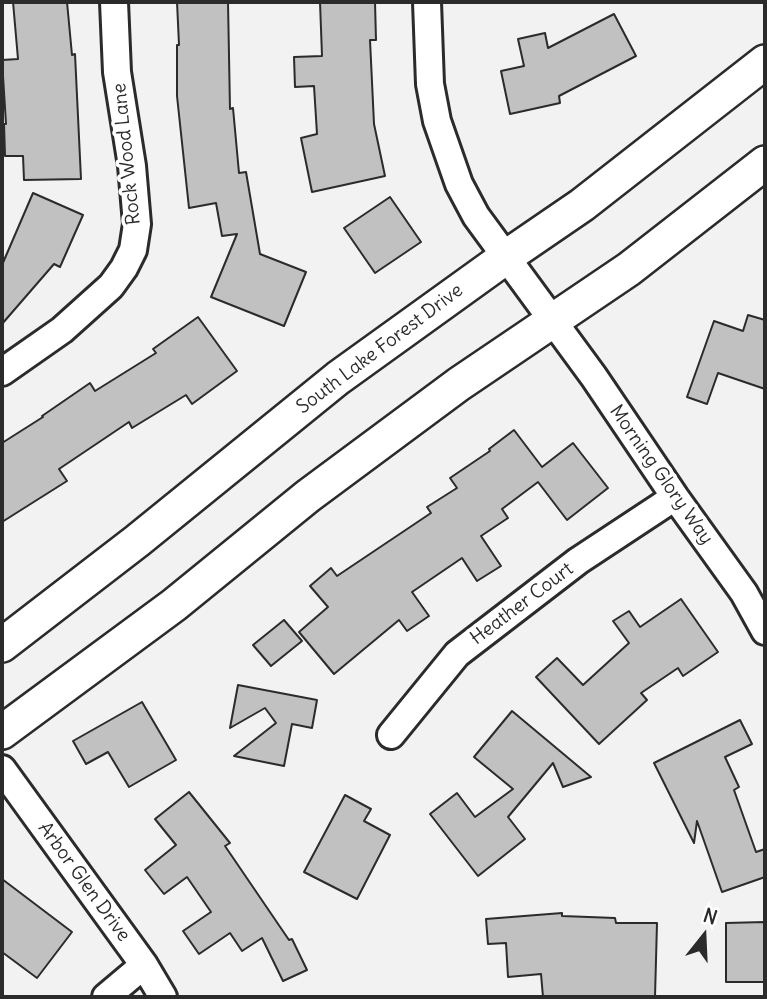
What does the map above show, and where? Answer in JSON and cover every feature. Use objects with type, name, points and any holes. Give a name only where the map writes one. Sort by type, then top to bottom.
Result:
[{"type":"main road","name":"South Lake Forest Drive","points":[[2,645],[137,541],[338,378],[604,189],[765,62]]},
{"type":"main road","points":[[2,732],[174,605],[309,496],[459,384],[629,268],[765,163]]},
{"type":"street","name":"Rock Wood Lane","points":[[2,372],[62,330],[111,286],[134,250],[136,212],[132,166],[117,72],[114,2]]},
{"type":"street","name":"Morning Glory Way","points":[[427,2],[430,84],[447,152],[459,184],[476,216],[594,377],[744,593],[765,631]]},
{"type":"street","name":"Heather Court","points":[[391,735],[457,654],[578,561],[675,497]]},
{"type":"street","name":"Arbor Glen Drive","points":[[2,769],[144,965],[163,997]]},
{"type":"street","points":[[106,997],[144,965]]},
{"type":"building","points":[[13,2],[67,2],[72,55],[75,54],[81,179],[24,180],[23,156],[5,156],[2,60],[18,59]]},
{"type":"building","points":[[177,2],[228,2],[230,109],[233,108],[239,173],[246,172],[260,254],[306,272],[284,326],[211,297],[237,234],[222,236],[216,203],[189,208],[177,96]]},
{"type":"building","points":[[320,2],[375,2],[376,40],[370,40],[374,124],[385,176],[312,192],[301,138],[317,134],[314,86],[295,87],[294,57],[322,56]]},
{"type":"building","points":[[614,14],[636,56],[559,96],[560,103],[510,114],[501,71],[524,66],[518,39],[545,33],[548,48]]},
{"type":"building","points":[[33,193],[83,215],[60,267],[54,264],[2,324],[2,265]]},
{"type":"building","points":[[390,197],[421,242],[375,273],[344,228]]},
{"type":"building","points":[[748,315],[765,320],[765,389],[718,373],[707,404],[687,397],[714,321],[743,331]]},
{"type":"building","points":[[198,317],[237,371],[192,404],[186,395],[132,428],[129,422],[59,469],[67,481],[2,522],[2,443],[90,383],[95,391],[156,353],[153,349]]},
{"type":"building","points":[[514,430],[542,467],[573,443],[608,488],[567,520],[538,482],[502,509],[508,518],[481,536],[501,566],[477,581],[462,558],[412,592],[429,616],[407,631],[399,620],[334,674],[299,632],[328,607],[310,586],[331,568],[337,576],[431,513],[427,507],[457,488],[450,478],[490,451],[489,449]]},
{"type":"building","points":[[681,599],[718,652],[683,676],[678,668],[641,693],[647,700],[599,744],[536,677],[557,658],[583,685],[629,643],[613,621],[629,611],[640,627]]},
{"type":"building","points":[[284,620],[302,641],[271,666],[253,645]]},
{"type":"building","points":[[238,685],[317,700],[312,728],[292,724],[284,766],[234,756],[276,723],[265,708],[230,728]]},
{"type":"building","points":[[142,702],[176,760],[129,787],[108,752],[86,764],[73,741]]},
{"type":"building","points":[[512,711],[591,777],[563,787],[553,763],[508,817],[525,839],[478,876],[430,814],[457,793],[475,817],[513,789],[474,757]]},
{"type":"building","points":[[740,720],[752,744],[725,757],[739,787],[734,790],[756,852],[765,849],[765,877],[722,892],[697,821],[694,843],[654,763]]},
{"type":"building","points":[[189,792],[230,843],[225,846],[289,940],[292,939],[307,970],[283,981],[262,938],[242,951],[230,933],[199,954],[183,931],[211,912],[187,877],[164,894],[145,870],[176,845],[155,819]]},
{"type":"building","points":[[345,795],[371,809],[364,821],[390,835],[357,899],[304,872]]},
{"type":"building","points":[[2,879],[72,932],[37,978],[2,952]]},
{"type":"building","points":[[562,913],[562,916],[615,918],[616,923],[657,923],[655,997],[543,997],[541,974],[508,977],[506,943],[488,944],[486,919]]},
{"type":"building","points":[[765,922],[765,982],[726,982],[726,923]]}]
